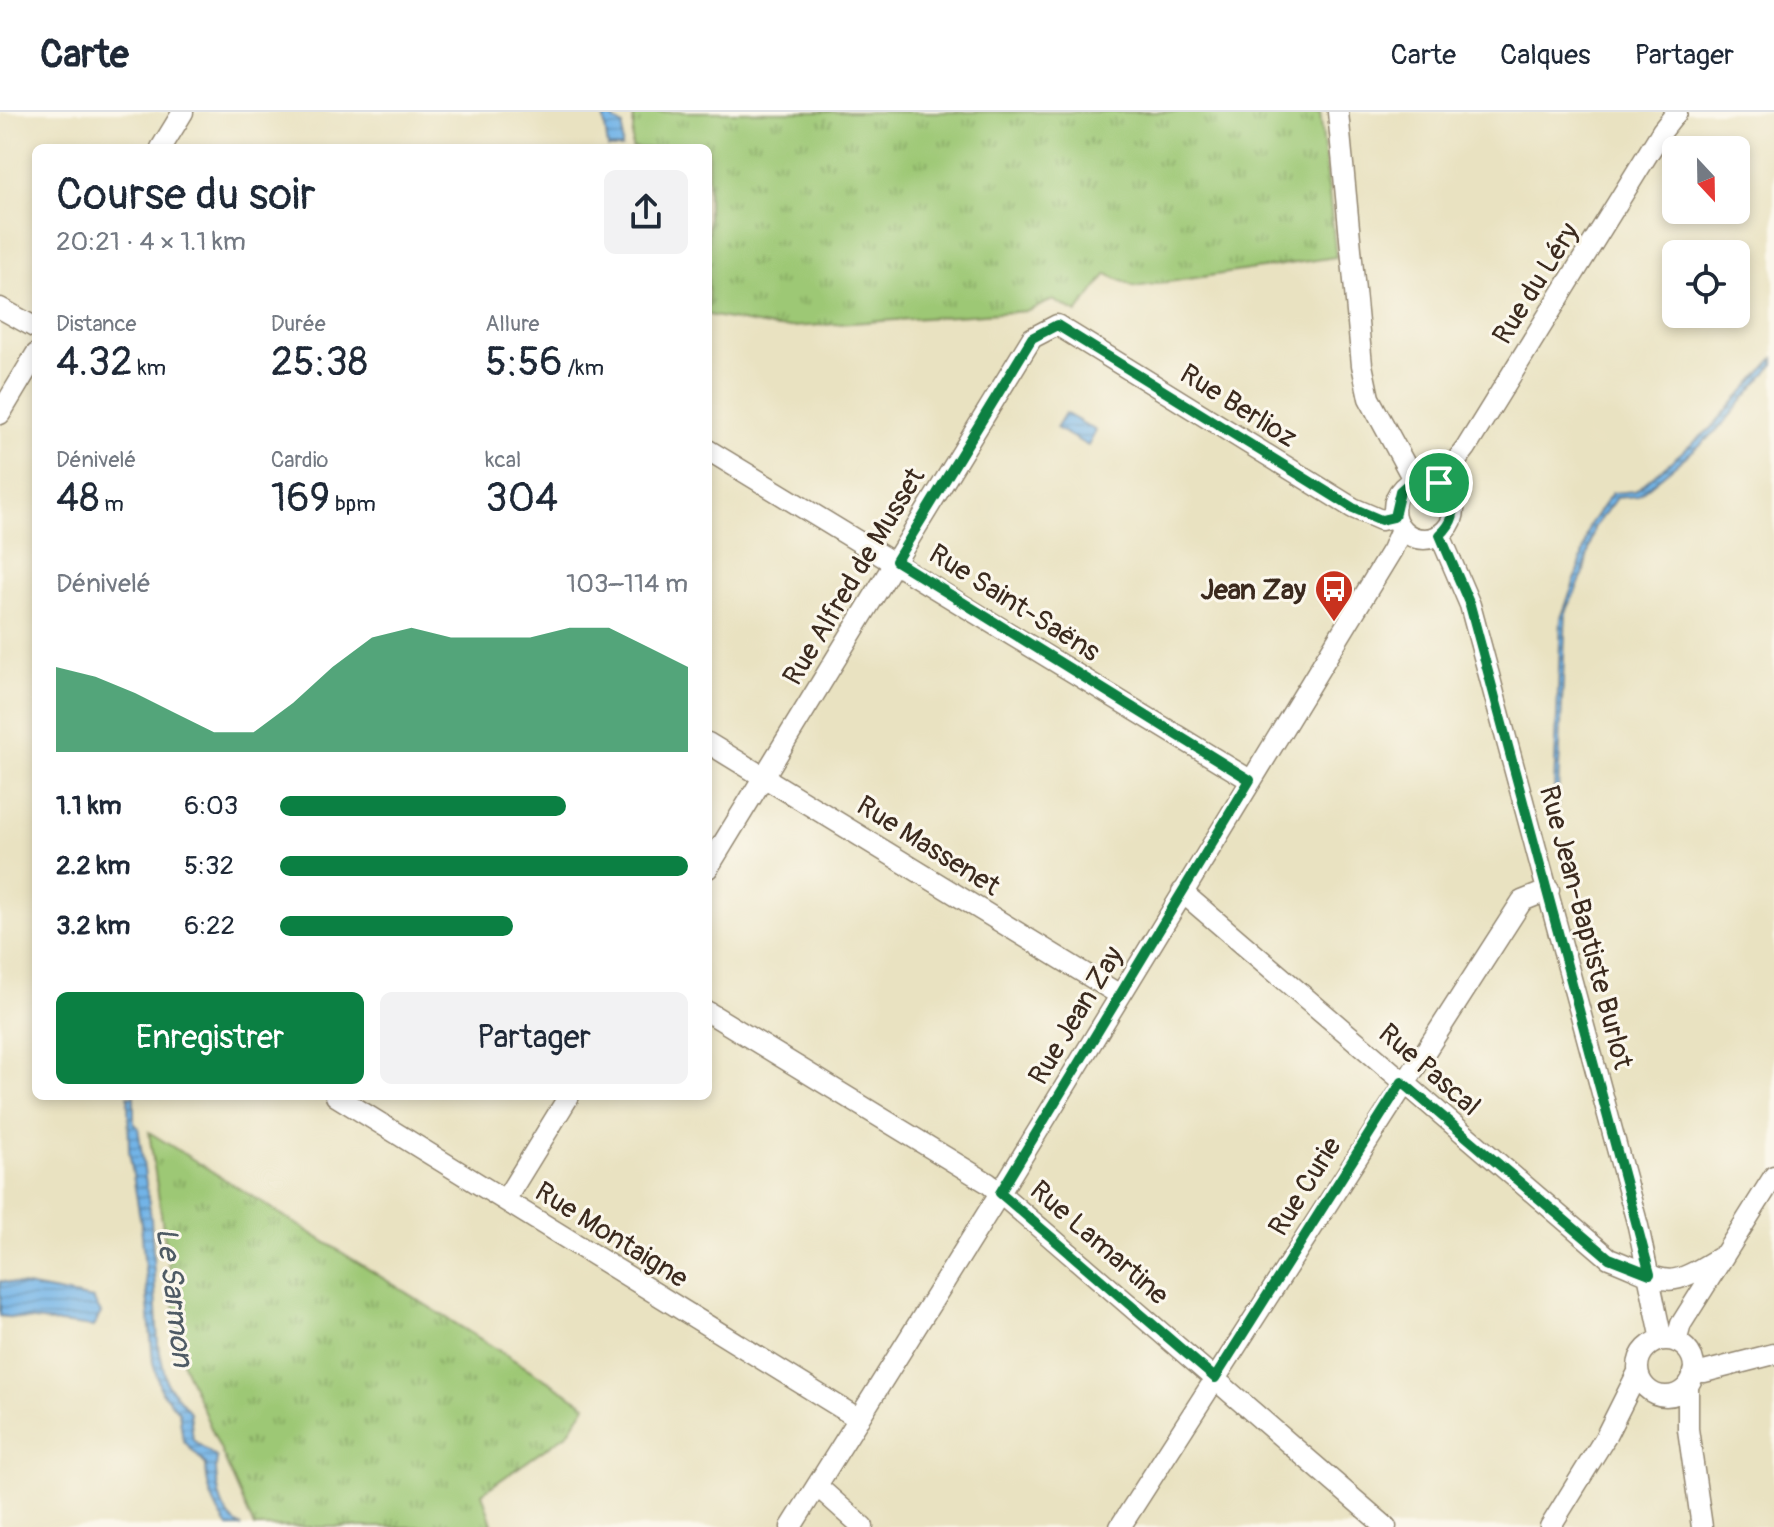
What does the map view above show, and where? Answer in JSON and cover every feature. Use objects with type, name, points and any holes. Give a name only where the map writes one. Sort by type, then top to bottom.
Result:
[{"type":"street","points":[[163,144],[183,112]]},
{"type":"street","points":[[1338,112],[1362,365],[1369,398],[1414,481]]},
{"type":"street","name":"Rue du Léry","points":[[1439,483],[1466,448],[1662,131],[1677,112]]},
{"type":"street","points":[[0,308],[32,326]]},
{"type":"street","name":"Rue Berlioz","points":[[1057,325],[1353,508],[1381,520],[1398,523]]},
{"type":"street","name":"Rue Alfred de Musset","points":[[712,862],[1032,338],[1057,325]]},
{"type":"street","points":[[0,414],[32,361]]},
{"type":"street","name":"Rue Saint-Saëns","points":[[712,452],[896,561],[1250,780]]},
{"type":"street","points":[[1414,481],[1439,483],[1450,494],[1454,512],[1452,521],[1440,535],[1415,538],[1398,523],[1400,491],[1414,481]]},
{"type":"street","name":"Rue Jean Zay","points":[[791,1527],[1000,1193],[1392,550],[1398,523]]},
{"type":"street","name":"Rue Jean-Baptiste Burlot","points":[[1440,535],[1470,605],[1669,1341]]},
{"type":"street","name":"Rue Massenet","points":[[712,745],[1120,995]]},
{"type":"street","name":"Rue Curie","points":[[1120,1527],[1402,1082],[1522,901],[1549,890]]},
{"type":"street","name":"Rue Pascal","points":[[1182,892],[1609,1258],[1665,1283],[1685,1278],[1725,1254]]},
{"type":"street","name":"Rue Lamartine","points":[[712,1014],[1000,1193],[1386,1527]]},
{"type":"street","name":"Rue Montaigne","points":[[342,1100],[859,1419]]},
{"type":"street","points":[[505,1200],[567,1100]]},
{"type":"street","points":[[1550,1527],[1605,1438],[1638,1372],[1643,1351],[1669,1341],[1774,1176]]},
{"type":"street","points":[[1669,1341],[1692,1358],[1688,1429],[1702,1527]]},
{"type":"street","points":[[1605,1438],[1645,1398],[1676,1394],[1691,1379],[1704,1372],[1774,1354]]},
{"type":"street","points":[[1638,1372],[1643,1385],[1658,1395],[1688,1429]]},
{"type":"street","points":[[817,1486],[863,1527]]},
{"type":"green space","points":[[634,112],[1320,112],[1336,257],[1135,287],[1107,274],[1077,313],[1053,300],[1028,311],[778,328],[712,316],[712,144],[632,144]]},
{"type":"green space","points":[[149,1132],[586,1405],[568,1433],[482,1493],[493,1527],[254,1527],[183,1364]]},
{"type":"water","points":[[603,112],[614,112],[614,120],[623,126],[622,144],[607,144]]},
{"type":"water","points":[[1774,358],[1774,364],[1717,431],[1637,496],[1616,498],[1594,528],[1583,575],[1566,612],[1557,814],[1553,814],[1561,618],[1579,569],[1589,526],[1612,493],[1635,491],[1710,429]]},
{"type":"water","points":[[1065,413],[1096,431],[1088,446],[1056,428]]},
{"type":"water","points":[[128,1100],[134,1100],[134,1124],[138,1127],[151,1218],[158,1344],[167,1384],[190,1412],[193,1440],[217,1458],[216,1476],[223,1506],[234,1522],[242,1527],[228,1527],[219,1513],[212,1498],[206,1465],[183,1440],[179,1412],[161,1391],[153,1362],[141,1224],[129,1151]]},
{"type":"water","points":[[0,1281],[93,1299],[101,1313],[93,1327],[0,1316]]},
{"type":"place","name":"Jean Zay","points":[[1334,623]]},
{"type":"route","points":[[1057,325],[1353,508],[1381,520],[1394,517],[1395,499],[1406,485],[1422,479],[1439,483],[1450,494],[1454,512],[1452,521],[1440,535],[1470,605],[1650,1274],[1609,1258],[1402,1082],[1215,1378],[1000,1193],[1250,780],[896,561],[1032,338],[1057,325]]},
{"type":"water label","name":"Le Sarmon","points":[[175,1297]]}]
